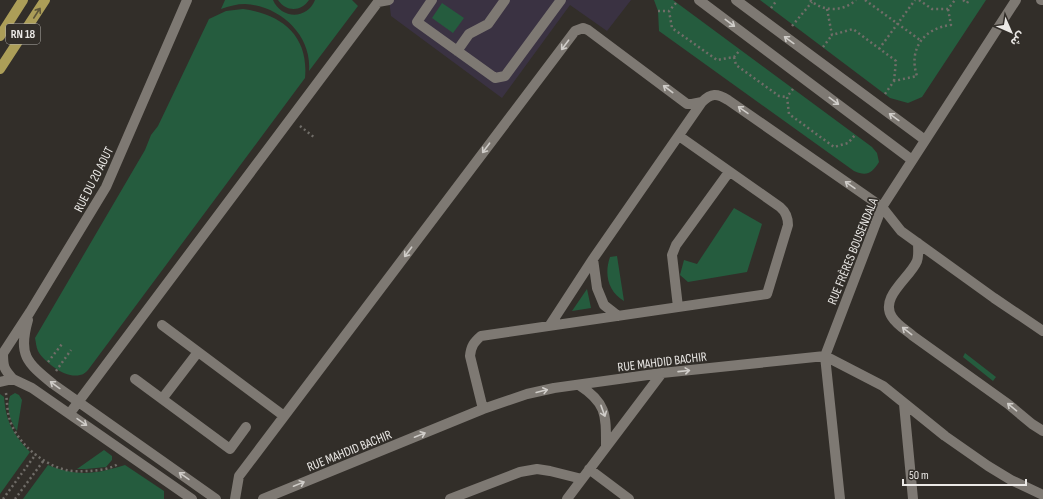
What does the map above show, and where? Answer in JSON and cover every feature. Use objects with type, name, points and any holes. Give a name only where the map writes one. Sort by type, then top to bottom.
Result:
[{"type":"main road","name":"RN 18","points":[[0,36],[23,0]]},
{"type":"main road","name":"RN 18","points":[[0,69],[45,0]]},
{"type":"street","name":"RUE DU 20 AOUT","points":[[2,356],[106,187],[187,0]]},
{"type":"street","points":[[70,413],[378,2],[389,0]]},
{"type":"street","points":[[457,51],[469,34],[488,24],[505,0]]},
{"type":"street","points":[[427,3],[417,22],[495,78],[505,76],[561,0]]},
{"type":"street","points":[[699,0],[912,160]]},
{"type":"street","points":[[736,0],[925,140]]},
{"type":"street","name":"RUE FRÈRES BOUSENDALA","points":[[840,499],[824,356],[882,207],[1016,0]]},
{"type":"street","points":[[235,499],[239,476],[576,31],[583,28],[588,30],[687,104],[702,102]]},
{"type":"street","points":[[550,325],[593,259],[702,102],[708,96],[715,95],[723,96],[882,207],[902,230],[918,243],[994,298],[1043,331]]},
{"type":"street","points":[[484,409],[470,356],[474,342],[481,336],[767,294],[788,225],[786,212],[679,136]]},
{"type":"street","points":[[678,307],[672,255],[676,245],[729,172]]},
{"type":"street","points":[[918,243],[919,253],[916,262],[894,292],[890,301],[889,308],[892,317],[913,336],[1043,431]]},
{"type":"street","points":[[593,259],[597,288],[604,305],[618,316]]},
{"type":"street","points":[[30,312],[24,341],[25,355],[34,367],[78,401],[216,499]]},
{"type":"street","points":[[162,325],[284,416]]},
{"type":"street","points":[[162,399],[198,352]]},
{"type":"street","points":[[2,356],[7,380],[32,388],[192,499]]},
{"type":"street","points":[[824,356],[883,386],[945,436],[988,466],[1011,480],[1043,495]]},
{"type":"street","name":"RUE MAHDID BACHIR","points":[[263,499],[484,409],[534,392],[662,373],[824,356]]},
{"type":"street","points":[[567,499],[662,373]]},
{"type":"street","points":[[135,379],[230,449],[246,427]]},
{"type":"street","points":[[579,385],[590,392],[598,400],[602,407],[606,420],[606,447]]},
{"type":"street","points":[[904,404],[913,499]]},
{"type":"street","points":[[450,499],[520,472],[537,469],[582,479]]},
{"type":"street","points":[[589,469],[629,499]]},
{"type":"street","points":[[472,499],[482,487]]},
{"type":"path","points":[[771,8],[777,0]]},
{"type":"path","points":[[793,25],[811,1],[819,6],[836,9],[845,7],[856,0]]},
{"type":"path","points":[[865,0],[920,40]]},
{"type":"path","points":[[879,49],[915,0]]},
{"type":"path","points":[[920,0],[932,9],[948,9]]},
{"type":"path","points":[[894,81],[916,76],[914,62],[920,40],[938,28],[951,25],[948,9],[955,0]]},
{"type":"path","points":[[963,0],[967,3],[968,0]]},
{"type":"path","points":[[676,3],[670,11],[672,28],[717,60],[734,57],[740,50]]},
{"type":"path","points":[[827,8],[832,35]]},
{"type":"path","points":[[658,11],[670,11]]},
{"type":"path","points":[[823,47],[832,35],[852,29],[896,61],[894,81],[885,94]]},
{"type":"path","points":[[734,57],[736,64],[779,96],[787,97]]},
{"type":"path","points":[[793,89],[787,97],[789,114],[834,147],[848,143],[855,135]]},
{"type":"path","points":[[291,119],[315,138]]},
{"type":"path","points":[[48,362],[62,344]]},
{"type":"path","points":[[58,369],[71,350]]},
{"type":"path","points":[[7,380],[7,408],[9,418],[19,437],[44,460],[54,466],[77,472],[101,470],[117,465],[128,454]]},
{"type":"path","points":[[3,499],[36,454]]},
{"type":"path","points":[[15,499],[44,460]]},
{"type":"shaded area","points":[[389,0],[631,0],[607,31],[570,5],[502,98],[391,16]]},
{"type":"green space","points":[[225,0],[273,0],[282,11],[294,15],[306,11],[311,7],[315,0],[352,0],[358,6],[309,71],[309,58],[305,46],[291,25],[270,10],[258,6],[242,4],[221,9]]},
{"type":"green space","points":[[278,0],[309,0],[302,7],[294,9],[285,7]]},
{"type":"green space","points":[[654,0],[673,0],[872,147],[877,153],[879,162],[869,173],[862,174],[854,171],[659,31],[658,11]]},
{"type":"green space","points":[[760,0],[986,0],[922,97],[908,103],[890,98]]},
{"type":"green space","points":[[442,3],[464,18],[453,33],[432,18]]},
{"type":"green space","points":[[243,9],[270,16],[281,22],[290,30],[297,39],[302,50],[305,63],[305,78],[88,370],[82,374],[74,376],[56,369],[41,355],[37,349],[35,338],[145,150],[209,19],[226,11]]},
{"type":"green space","points":[[734,208],[762,224],[747,272],[688,282],[680,275],[684,260],[697,264]]},
{"type":"green space","points":[[617,256],[624,301],[614,293],[611,288],[607,270],[610,257]]},
{"type":"green space","points":[[587,289],[591,308],[572,311]]},
{"type":"green space","points":[[965,353],[996,377],[993,381],[963,357]]},
{"type":"green space","points":[[15,393],[19,395],[22,400],[17,431],[12,423],[8,405],[10,396]]},
{"type":"green space","points":[[0,394],[4,397],[11,427],[30,452],[0,494]]},
{"type":"green space","points":[[104,450],[112,456],[112,460],[106,467],[77,469]]},
{"type":"green space","points":[[48,465],[78,473],[87,473],[125,465],[164,491],[164,499],[23,499]]}]
